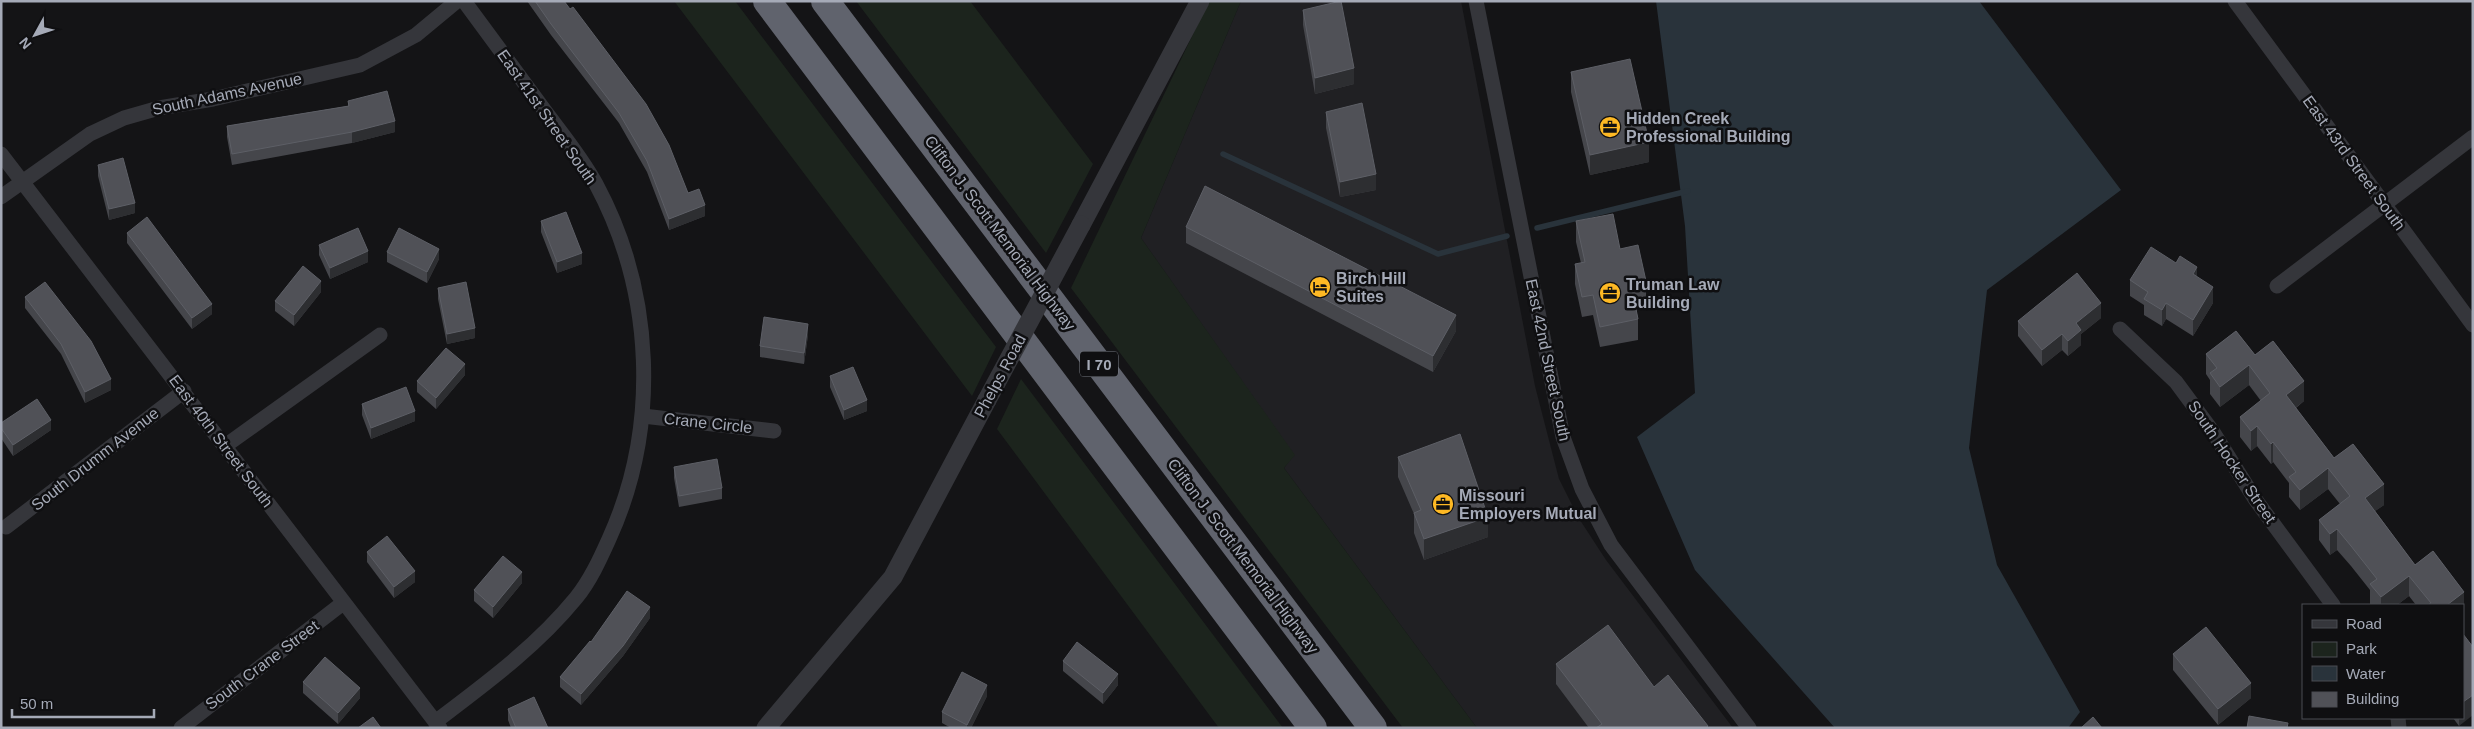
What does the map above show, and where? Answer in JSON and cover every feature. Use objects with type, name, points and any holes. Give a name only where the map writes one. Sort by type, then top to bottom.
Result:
[{"type":"highway","points":[[766,1],[1313,728]]},
{"type":"highway","name":"Clifton J. Scott Memorial Highway","points":[[825,1],[1373,728]]},
{"type":"street","name":"South Adams Avenue","points":[[1,197],[90,134],[124,118],[159,108],[213,99],[360,65],[416,35],[457,1]]},
{"type":"street","name":"East 41st Street South","points":[[464,1],[571,146],[596,184],[617,232],[631,274],[642,328],[643,416]]},
{"type":"street","name":"Phelps Road","points":[[766,728],[893,577],[1200,1]]},
{"type":"street","name":"East 42nd Street South","points":[[1476,1],[1563,437],[1579,480],[1612,546],[1749,728]]},
{"type":"street","name":"East 43rd Street South","points":[[2235,1],[2473,325]]},
{"type":"street","points":[[2277,286],[2473,136]]},
{"type":"street","name":"East 40th Street South","points":[[1,154],[438,725]]},
{"type":"street","name":"South Hocker Street","points":[[2120,329],[2176,382],[2213,432],[2255,499],[2332,604]]},
{"type":"street","points":[[225,446],[380,335]]},
{"type":"street","name":"South Drumm Avenue","points":[[6,527],[184,391]]},
{"type":"street","name":"Crane Circle","points":[[643,416],[774,431]]},
{"type":"street","points":[[438,725],[507,667],[577,597],[599,560],[618,519],[635,466],[643,416]]},
{"type":"street","name":"South Crane Street","points":[[181,728],[344,603]]},
{"type":"shaded area","points":[[1241,1],[1461,1],[1535,386],[1559,479],[1578,517],[1606,560],[1733,728],[1477,728],[1284,468],[1294,455],[1141,238]]},
{"type":"green space","points":[[674,1],[735,1],[996,347],[972,396]]},
{"type":"green space","points":[[856,1],[970,1],[1093,164],[1046,253]]},
{"type":"green space","points":[[1209,1],[1241,1],[1141,238],[1295,455],[1284,468],[1477,728],[1403,728],[1071,288]]},
{"type":"green space","points":[[1021,379],[1283,728],[1219,728],[997,429]]},
{"type":"water","points":[[1656,1],[1979,1],[2121,190],[1987,290],[1969,448],[1997,565],[2080,712],[2068,728],[1835,728],[1695,570],[1637,437],[1695,393],[1685,226]]},
{"type":"building","points":[[535,1],[564,1],[570,9],[573,7],[646,104],[669,145],[688,193],[699,189],[705,205],[669,219],[647,161],[619,113]]},
{"type":"building","points":[[1341,1],[1354,68],[1315,78],[1303,10]]},
{"type":"building","name":"Hidden Creek Professional Building","points":[[1630,59],[1649,142],[1590,155],[1571,72]]},
{"type":"building","points":[[387,91],[395,121],[352,132],[232,154],[227,126],[349,106],[348,101]]},
{"type":"building","points":[[1362,103],[1376,174],[1340,182],[1326,112]]},
{"type":"building","points":[[123,158],[135,203],[109,209],[98,165]]},
{"type":"building","name":"Birch Hill Suites","points":[[1205,186],[1456,315],[1433,356],[1186,227]]},
{"type":"building","points":[[566,212],[582,253],[557,262],[541,221]]},
{"type":"building","name":"Truman Law Building","points":[[1613,214],[1620,249],[1638,245],[1646,281],[1631,284],[1638,319],[1600,327],[1593,295],[1582,297],[1575,264],[1585,262],[1576,221]]},
{"type":"building","points":[[147,217],[212,304],[192,318],[127,233]]},
{"type":"building","points":[[358,228],[368,251],[330,268],[319,245]]},
{"type":"building","points":[[399,228],[439,249],[427,272],[387,252]]},
{"type":"building","points":[[2151,247],[2176,263],[2180,256],[2197,267],[2193,274],[2213,287],[2193,320],[2166,303],[2162,310],[2144,299],[2148,292],[2130,280]]},
{"type":"building","points":[[303,266],[321,281],[294,315],[275,301]]},
{"type":"building","points":[[2077,273],[2101,303],[2076,323],[2081,330],[2068,341],[2062,334],[2042,350],[2018,321]]},
{"type":"building","points":[[45,282],[91,341],[111,379],[85,392],[61,344],[25,297]]},
{"type":"building","points":[[466,282],[475,328],[447,334],[438,288]]},
{"type":"building","points":[[764,317],[808,324],[804,353],[760,346]]},
{"type":"building","points":[[2236,331],[2255,355],[2273,341],[2304,381],[2286,395],[2334,458],[2353,444],[2384,484],[2365,498],[2415,565],[2433,551],[2464,592],[2448,604],[2430,604],[2431,603],[2409,576],[2381,597],[2370,584],[2377,579],[2351,546],[2337,529],[2330,534],[2319,520],[2350,496],[2328,468],[2300,490],[2289,477],[2296,472],[2273,442],[2271,444],[2257,426],[2251,431],[2240,417],[2270,393],[2249,365],[2220,387],[2210,373],[2217,368],[2206,354]]},
{"type":"building","points":[[446,348],[465,364],[436,398],[417,381]]},
{"type":"building","points":[[853,367],[867,400],[844,410],[830,376]]},
{"type":"building","points":[[406,387],[415,411],[371,428],[362,404]]},
{"type":"building","points":[[37,399],[51,420],[13,445],[1,428],[1,423]]},
{"type":"building","name":"Missouri Employers Mutual","points":[[1460,434],[1488,517],[1424,539],[1414,513],[1421,510],[1398,457]]},
{"type":"building","points":[[717,459],[722,488],[679,496],[674,467]]},
{"type":"building","points":[[387,536],[415,571],[394,587],[367,552]]},
{"type":"building","points":[[503,556],[522,572],[493,607],[474,590]]},
{"type":"building","points":[[627,591],[650,607],[623,646],[581,694],[560,677],[591,642]]},
{"type":"building","points":[[1608,625],[1654,687],[1668,675],[1708,726],[1706,728],[1596,728],[1602,724],[1556,664]]},
{"type":"building","points":[[2206,627],[2251,683],[2218,709],[2173,654]]},
{"type":"building","points":[[2464,635],[2473,647],[2473,695],[2464,701]]},
{"type":"building","points":[[1077,642],[1118,674],[1103,693],[1063,661]]},
{"type":"building","points":[[325,657],[360,688],[338,713],[303,682]]},
{"type":"building","points":[[962,672],[987,685],[967,725],[942,712]]},
{"type":"building","points":[[534,697],[548,728],[516,728],[508,709]]},
{"type":"building","points":[[2249,716],[2288,723],[2287,728],[2247,728]]},
{"type":"building","points":[[373,717],[381,728],[358,728]]},
{"type":"building","points":[[2093,717],[2102,728],[2081,728]]},
{"type":"waterway","points":[[1223,154],[1438,254],[1507,236]]},
{"type":"waterway","points":[[1537,228],[1688,191]]},
{"type":"place","name":"Hidden Creek Professional Building","points":[[1610,127]]},
{"type":"place","name":"Birch Hill Suites","points":[[1320,287]]},
{"type":"place","name":"Truman Law Building","points":[[1610,293]]},
{"type":"place","name":"Missouri Employers Mutual","points":[[1443,504]]}]
